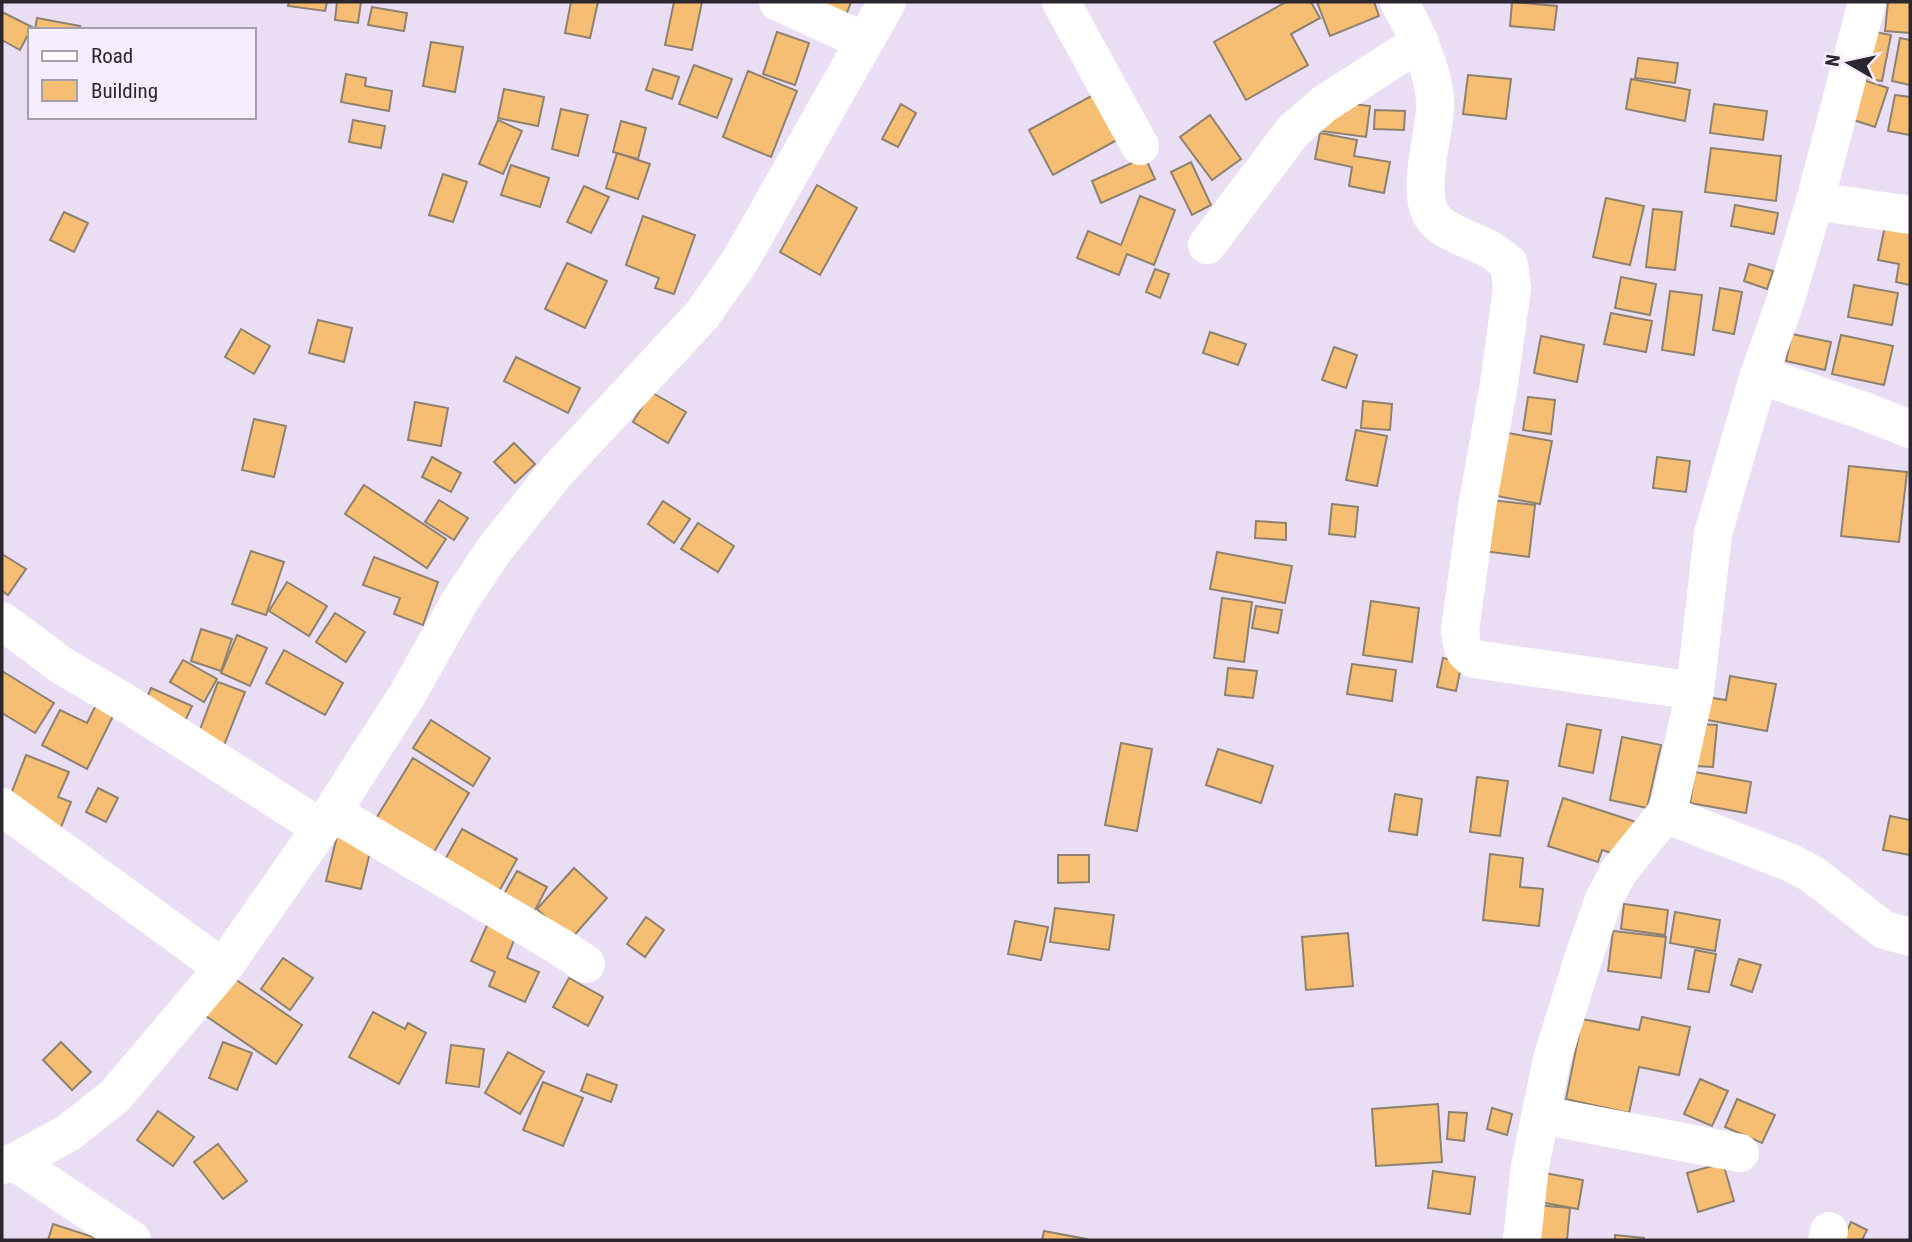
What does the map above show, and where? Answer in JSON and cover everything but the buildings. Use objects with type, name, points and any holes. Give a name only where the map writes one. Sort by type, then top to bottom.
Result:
[{"type":"street","points":[[778,2],[864,41]]},
{"type":"street","points":[[9,1164],[68,1133],[115,1096],[223,968],[326,820],[407,695],[460,601],[494,550],[556,471],[702,315],[740,261],[887,2]]},
{"type":"street","points":[[1061,2],[1140,146]]},
{"type":"street","points":[[1399,2],[1420,42],[1432,82],[1436,108],[1425,197],[1435,220],[1461,237],[1491,249],[1509,264],[1512,289],[1460,630],[1463,650],[1474,659],[1695,691]]},
{"type":"street","points":[[1522,1240],[1530,1166],[1552,1059],[1604,899],[1619,871],[1665,814],[1671,799],[1695,691],[1713,534],[1759,375],[1784,305],[1815,201],[1867,2]]},
{"type":"street","points":[[1207,245],[1293,131],[1324,104],[1420,42]]},
{"type":"street","points":[[1815,201],[1910,215]]},
{"type":"street","points":[[1759,375],[1910,429]]},
{"type":"street","points":[[2,621],[61,665],[140,712],[326,820],[557,945],[586,964]]},
{"type":"street","points":[[2,807],[223,968]]},
{"type":"street","points":[[1665,814],[1791,863],[1812,874],[1884,930],[1910,937]]},
{"type":"street","points":[[1541,1115],[1740,1153]]},
{"type":"street","points":[[9,1164],[132,1240]]}]
